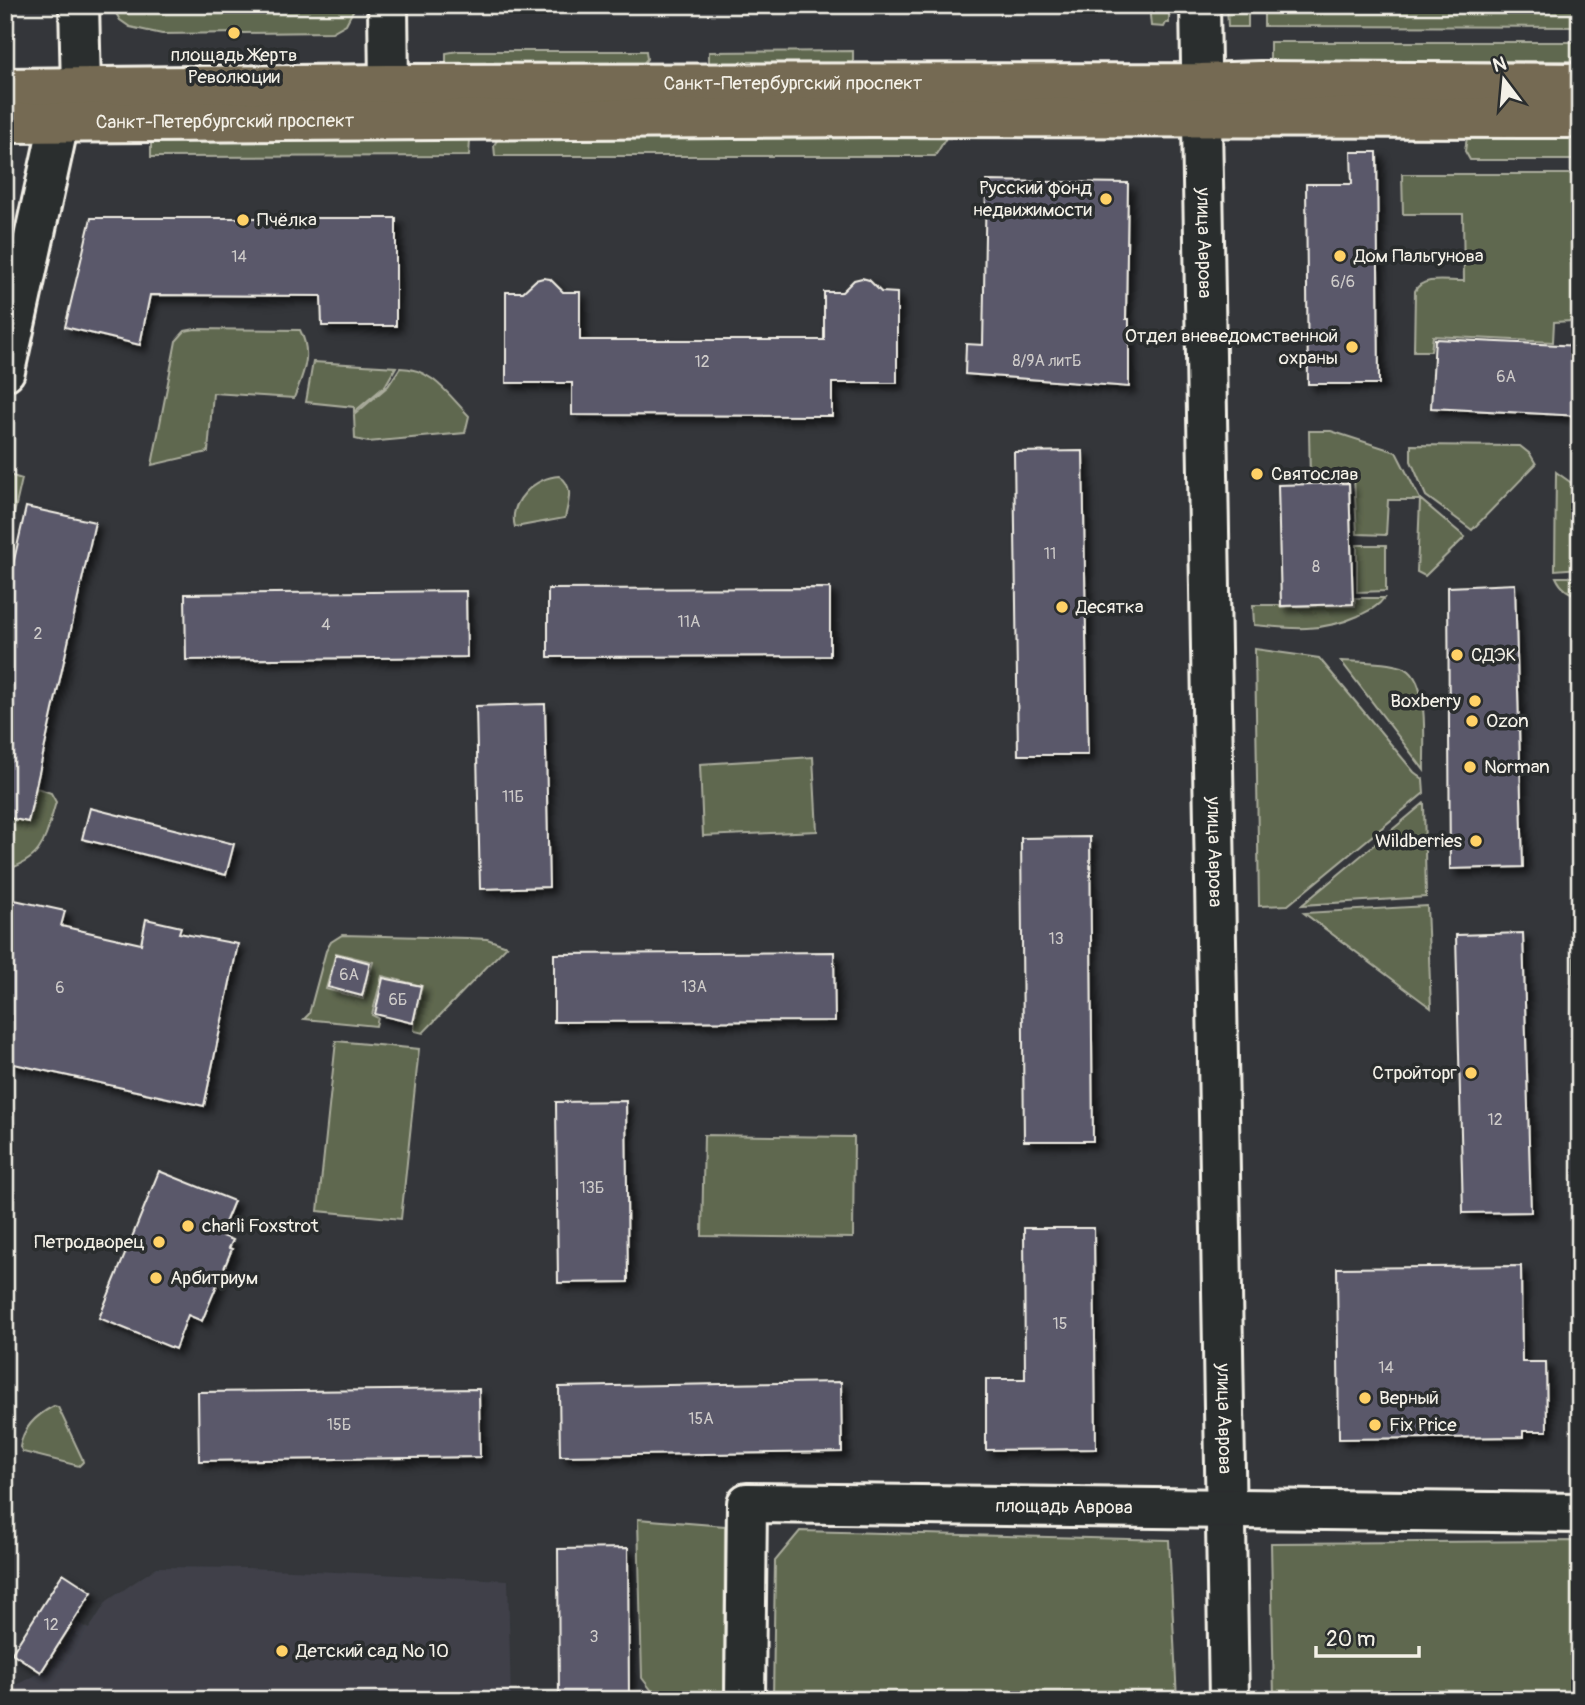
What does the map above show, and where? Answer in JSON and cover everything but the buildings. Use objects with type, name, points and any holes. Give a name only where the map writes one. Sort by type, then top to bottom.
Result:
[{"type":"main road","name":"Санкт-Петербургский проспект","points":[[5,123],[1201,100],[1260,81],[1580,83]]},
{"type":"main road","name":"Санкт-Петербургский проспект","points":[[5,88],[390,84],[1201,100],[1580,118]]},
{"type":"street","points":[[5,371],[59,122],[81,87],[79,5]]},
{"type":"street","points":[[388,5],[390,84]]},
{"type":"street","name":"улица Аврова","points":[[1200,5],[1228,1700]]},
{"type":"street","name":"площадь Аврова","points":[[745,1700],[747,1503],[1580,1513]]},
{"type":"shaded area","name":"Детский сад № 10","points":[[157,1567],[249,1568],[508,1580],[511,1700],[5,1700],[5,1691],[41,1672],[74,1620],[89,1629],[107,1601]]},
{"type":"green space","points":[[111,5],[356,5],[346,24],[332,32],[162,34],[130,27],[120,20]]},
{"type":"green space","points":[[1149,5],[1169,5],[1169,23],[1164,27],[1151,26]]},
{"type":"green space","points":[[1227,5],[1248,5],[1248,27],[1228,27]]},
{"type":"green space","points":[[1264,5],[1580,5],[1580,27],[1264,26]]},
{"type":"green space","points":[[1270,42],[1580,42],[1580,61],[1270,61]]},
{"type":"green space","points":[[646,51],[647,59],[642,65],[446,65],[446,53]]},
{"type":"green space","points":[[853,51],[853,65],[709,65],[709,52]]},
{"type":"green space","points":[[1580,136],[1580,160],[1470,160],[1465,151],[1467,137]]},
{"type":"green space","points":[[946,138],[935,156],[495,156],[494,145],[498,139]]},
{"type":"green space","points":[[151,139],[470,140],[469,156],[151,157]]},
{"type":"green space","points":[[1402,174],[1573,174],[1572,321],[1554,322],[1553,342],[1433,336],[1431,351],[1414,351],[1415,291],[1430,281],[1464,281],[1463,214],[1403,214]]},
{"type":"green space","points":[[300,330],[306,348],[303,373],[294,398],[213,393],[208,452],[152,465],[176,341],[185,331]]},
{"type":"green space","points":[[313,362],[396,367],[385,386],[354,412],[354,407],[306,402]]},
{"type":"green space","points":[[400,368],[421,372],[446,391],[469,416],[465,433],[368,442],[355,439],[354,415],[388,386]]},
{"type":"green space","points":[[1309,431],[1331,431],[1396,452],[1420,499],[1465,537],[1425,576],[1417,572],[1420,500],[1388,500],[1386,535],[1357,534],[1354,478],[1310,478]]},
{"type":"green space","points":[[1411,445],[1520,446],[1530,454],[1536,464],[1472,530],[1426,496],[1411,461]]},
{"type":"green space","points":[[1556,472],[1580,489],[1580,568],[1555,570]]},
{"type":"green space","points":[[9,475],[22,479],[5,553],[5,492]]},
{"type":"green space","points":[[559,476],[569,490],[565,518],[515,527],[516,509],[525,492],[541,481]]},
{"type":"green space","points":[[1357,545],[1386,545],[1386,591],[1357,592]]},
{"type":"green space","points":[[1556,577],[1580,577],[1580,595],[1565,590]]},
{"type":"green space","points":[[1355,598],[1384,598],[1365,612],[1332,625],[1294,628],[1254,625],[1253,605],[1355,606]]},
{"type":"green space","points":[[1255,649],[1319,658],[1414,772],[1423,779],[1424,793],[1288,905],[1259,906]]},
{"type":"green space","points":[[1341,661],[1387,664],[1402,667],[1411,673],[1418,683],[1421,697],[1424,770]]},
{"type":"green space","points":[[813,757],[817,831],[703,836],[700,764]]},
{"type":"green space","points":[[37,788],[51,793],[56,802],[46,836],[36,853],[28,860],[5,870],[5,817],[29,822]]},
{"type":"green space","points":[[1424,803],[1426,897],[1302,905]]},
{"type":"green space","points":[[1427,906],[1431,1008],[1304,913]]},
{"type":"green space","points":[[1574,923],[1580,923],[1580,1021],[1574,1021]]},
{"type":"green space","points":[[342,935],[487,939],[507,946],[423,1033],[414,1029],[422,986],[382,976],[372,1015],[378,1018],[376,1026],[304,1019],[309,1014],[326,951],[331,942]],"holes":[[[336,953],[373,962],[363,999],[326,989]]]},
{"type":"green space","points":[[336,1041],[419,1049],[401,1219],[318,1211]]},
{"type":"green space","points":[[704,1135],[854,1137],[853,1238],[702,1236]]},
{"type":"green space","points":[[54,1406],[58,1407],[82,1458],[83,1462],[79,1466],[23,1452],[20,1447],[31,1422]]},
{"type":"green space","points":[[638,1519],[725,1526],[724,1700],[659,1700],[642,1678]]},
{"type":"green space","points":[[800,1531],[1169,1540],[1177,1700],[773,1700],[775,1561]]},
{"type":"green space","points":[[1580,1541],[1580,1700],[1274,1700],[1271,1543]]},
{"type":"place","name":"площадь Жертв Революции","points":[[234,33]]},
{"type":"place","name":"Русский фонд недвижимости","points":[[1106,199]]},
{"type":"place","name":"Пчёлка","points":[[243,220]]},
{"type":"place","name":"Дом Пальгунова","points":[[1340,256]]},
{"type":"place","name":"Отдел вневедомственной охраны","points":[[1352,347]]},
{"type":"place","name":"Святослав","points":[[1257,474]]},
{"type":"place","name":"Десятка","points":[[1062,607]]},
{"type":"place","name":"СДЭК","points":[[1457,655]]},
{"type":"place","name":"Boxberry","points":[[1475,701]]},
{"type":"place","name":"Ozon","points":[[1472,721]]},
{"type":"place","name":"Norman","points":[[1470,767]]},
{"type":"place","name":"Wildberries","points":[[1476,841]]},
{"type":"place","name":"Стройторг","points":[[1471,1073]]},
{"type":"place","name":"charli Foxstrot","points":[[188,1226]]},
{"type":"place","name":"Петродворец","points":[[159,1242]]},
{"type":"place","name":"Арбитриум","points":[[156,1278]]},
{"type":"place","name":"Верный","points":[[1365,1398]]},
{"type":"place","name":"Fix Price","points":[[1375,1425]]},
{"type":"place","name":"Детский сад № 10","points":[[282,1651]]}]
